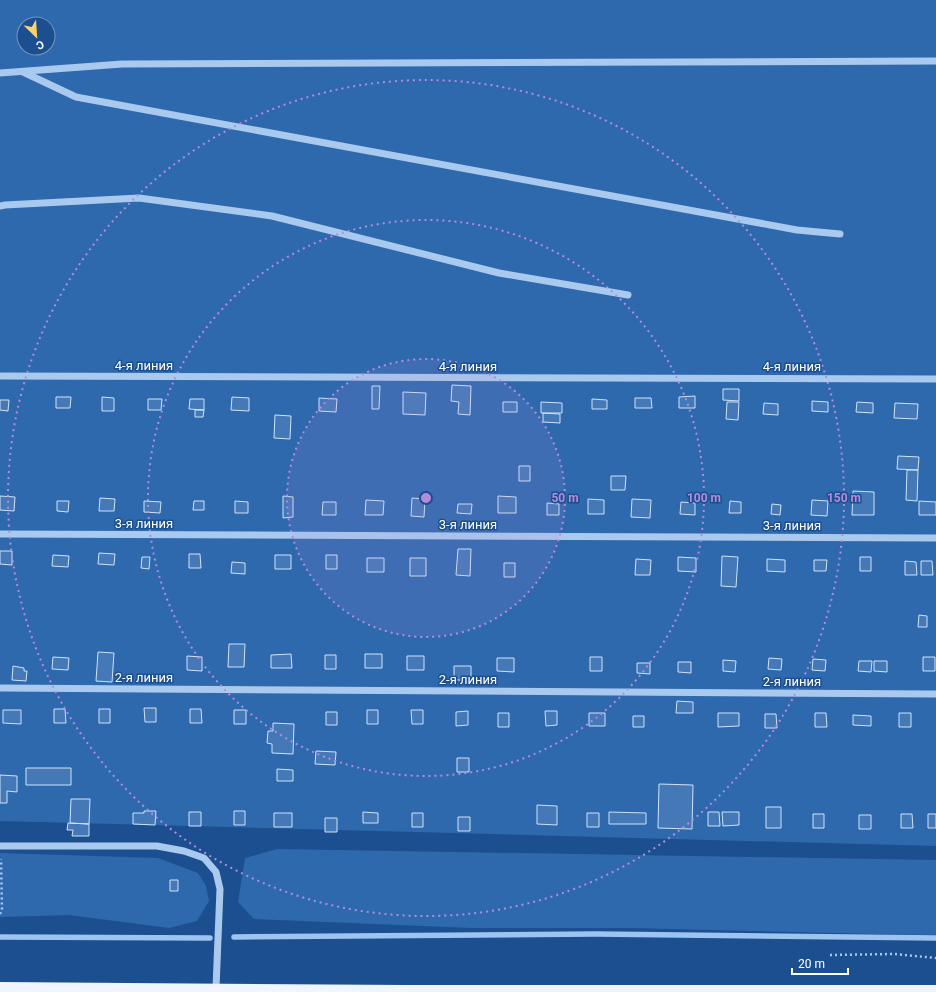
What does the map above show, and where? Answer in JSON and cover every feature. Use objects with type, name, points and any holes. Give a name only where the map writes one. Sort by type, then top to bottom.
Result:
[{"type":"main road","points":[[0,987],[406,990],[936,990]]},
{"type":"lane","points":[[0,73],[122,64],[936,61]]},
{"type":"lane","points":[[23,72],[76,97],[797,230],[840,234]]},
{"type":"lane","points":[[0,206],[139,198],[272,216],[499,273],[628,295]]},
{"type":"lane","name":"4-я линия","points":[[0,376],[936,379]]},
{"type":"lane","name":"3-я линия","points":[[0,534],[936,538]]},
{"type":"lane","name":"2-я линия","points":[[0,688],[936,694]]},
{"type":"lane","points":[[0,846],[157,846],[184,851],[204,858],[216,872],[220,889],[216,988]]},
{"type":"path","points":[[0,846],[2,910],[0,914]]},
{"type":"path","points":[[830,954],[895,954],[936,958]]},
{"type":"shaded area","points":[[0,0],[936,0],[936,846],[0,821]]},
{"type":"shaded area","points":[[277,849],[936,860],[936,935],[630,928],[471,928],[254,919],[238,902],[245,858]]},
{"type":"shaded area","points":[[0,853],[158,858],[198,873],[206,886],[209,901],[197,921],[169,928],[69,915],[0,917]]},
{"type":"building","points":[[452,385],[471,386],[470,415],[458,414],[459,402],[451,401]]},
{"type":"building","points":[[372,386],[380,386],[379,409],[372,409]]},
{"type":"building","points":[[723,389],[739,389],[739,401],[723,400]]},
{"type":"building","points":[[403,392],[426,393],[425,415],[403,414]]},
{"type":"building","points":[[695,396],[695,408],[679,408],[679,397]]},
{"type":"building","points":[[56,397],[71,397],[70,408],[56,408]]},
{"type":"building","points":[[102,397],[114,398],[114,411],[102,411]]},
{"type":"building","points":[[232,397],[249,398],[249,411],[231,410]]},
{"type":"building","points":[[319,398],[337,399],[336,412],[319,411]]},
{"type":"building","points":[[635,398],[651,398],[652,408],[635,408]]},
{"type":"building","points":[[148,399],[162,399],[161,410],[148,410]]},
{"type":"building","points":[[190,399],[204,399],[204,410],[189,409]]},
{"type":"building","points":[[592,399],[607,400],[607,409],[592,409]]},
{"type":"building","points":[[0,400],[9,400],[8,411],[0,410]]},
{"type":"building","points":[[812,401],[828,402],[828,412],[812,411]]},
{"type":"building","points":[[503,402],[517,402],[517,412],[503,412]]},
{"type":"building","points":[[541,402],[562,403],[562,413],[541,413]]},
{"type":"building","points":[[727,402],[739,402],[738,420],[726,419]]},
{"type":"building","points":[[857,402],[873,403],[873,413],[856,412]]},
{"type":"building","points":[[764,403],[778,404],[778,415],[763,414]]},
{"type":"building","points":[[895,403],[918,404],[917,419],[894,418]]},
{"type":"building","points":[[195,410],[204,410],[203,417],[195,417]]},
{"type":"building","points":[[543,413],[560,414],[560,423],[543,422]]},
{"type":"building","points":[[275,415],[291,416],[290,439],[274,438]]},
{"type":"building","points":[[898,456],[919,457],[918,470],[897,469]]},
{"type":"building","points":[[519,466],[530,466],[530,481],[519,481]]},
{"type":"building","points":[[907,470],[918,470],[917,501],[906,500]]},
{"type":"building","points":[[611,476],[626,476],[625,490],[611,490]]},
{"type":"building","points":[[853,491],[874,492],[874,515],[852,515]]},
{"type":"building","points":[[0,496],[15,497],[14,511],[0,510]]},
{"type":"building","points":[[283,496],[293,497],[293,517],[283,518]]},
{"type":"building","points":[[498,496],[516,497],[516,513],[498,513]]},
{"type":"building","points":[[100,498],[115,499],[114,511],[99,511]]},
{"type":"building","points":[[412,498],[425,499],[424,517],[411,516]]},
{"type":"building","points":[[588,499],[604,500],[604,514],[588,514]]},
{"type":"building","points":[[632,499],[651,500],[650,518],[631,517]]},
{"type":"building","points":[[366,500],[384,501],[383,515],[365,515]]},
{"type":"building","points":[[812,500],[828,501],[827,516],[811,515]]},
{"type":"building","points":[[57,501],[69,501],[68,512],[57,511]]},
{"type":"building","points":[[144,501],[161,502],[160,513],[144,512]]},
{"type":"building","points":[[194,501],[204,501],[204,510],[193,510]]},
{"type":"building","points":[[235,501],[248,502],[248,513],[235,513]]},
{"type":"building","points":[[730,501],[741,502],[741,513],[729,513]]},
{"type":"building","points":[[919,501],[936,502],[936,515],[919,515]]},
{"type":"building","points":[[323,502],[336,502],[336,515],[322,515]]},
{"type":"building","points":[[681,502],[695,503],[695,515],[680,514]]},
{"type":"building","points":[[547,503],[559,504],[559,515],[547,515]]},
{"type":"building","points":[[458,504],[472,504],[471,514],[457,513]]},
{"type":"building","points":[[772,504],[781,505],[780,515],[771,514]]},
{"type":"building","points":[[458,549],[471,549],[470,576],[456,575]]},
{"type":"building","points":[[0,551],[12,551],[12,565],[0,564]]},
{"type":"building","points":[[99,553],[115,554],[114,565],[98,564]]},
{"type":"building","points":[[189,554],[200,554],[201,568],[189,568]]},
{"type":"building","points":[[53,555],[69,556],[68,567],[52,566]]},
{"type":"building","points":[[275,555],[291,555],[291,569],[275,569]]},
{"type":"building","points":[[326,555],[337,555],[337,569],[326,569]]},
{"type":"building","points":[[722,556],[738,557],[736,587],[721,586]]},
{"type":"building","points":[[142,557],[150,557],[149,569],[141,568]]},
{"type":"building","points":[[678,557],[696,558],[696,572],[678,571]]},
{"type":"building","points":[[860,557],[871,557],[871,571],[860,571]]},
{"type":"building","points":[[367,558],[384,558],[384,572],[367,572]]},
{"type":"building","points":[[410,558],[426,558],[426,576],[410,576]]},
{"type":"building","points":[[636,559],[651,560],[650,575],[635,575]]},
{"type":"building","points":[[767,559],[785,560],[785,572],[767,571]]},
{"type":"building","points":[[814,560],[827,560],[826,571],[814,571]]},
{"type":"building","points":[[905,561],[916,562],[917,575],[905,575]]},
{"type":"building","points":[[921,561],[932,561],[933,575],[921,575]]},
{"type":"building","points":[[232,562],[245,563],[245,574],[231,573]]},
{"type":"building","points":[[504,563],[515,563],[515,577],[504,577]]},
{"type":"building","points":[[919,615],[927,616],[927,627],[918,627]]},
{"type":"building","points":[[229,644],[245,644],[244,667],[228,667]]},
{"type":"building","points":[[98,652],[114,653],[112,682],[96,681]]},
{"type":"building","points":[[291,654],[292,668],[271,668],[271,655]]},
{"type":"building","points":[[365,654],[382,654],[382,668],[365,668]]},
{"type":"building","points":[[325,655],[336,655],[336,669],[325,669]]},
{"type":"building","points":[[187,656],[202,657],[202,671],[187,670]]},
{"type":"building","points":[[407,656],[424,656],[424,670],[407,670]]},
{"type":"building","points":[[53,657],[69,658],[68,670],[52,669]]},
{"type":"building","points":[[590,657],[602,657],[602,671],[590,671]]},
{"type":"building","points":[[923,657],[935,657],[935,671],[923,671]]},
{"type":"building","points":[[497,658],[514,658],[514,672],[497,671]]},
{"type":"building","points":[[769,658],[782,659],[781,670],[768,669]]},
{"type":"building","points":[[813,659],[826,660],[825,671],[812,670]]},
{"type":"building","points":[[723,660],[736,661],[735,672],[723,671]]},
{"type":"building","points":[[859,661],[872,661],[871,672],[858,671]]},
{"type":"building","points":[[874,661],[887,661],[887,672],[874,671]]},
{"type":"building","points":[[678,662],[691,662],[691,673],[678,672]]},
{"type":"building","points":[[637,663],[650,663],[650,674],[637,673]]},
{"type":"building","points":[[13,666],[24,668],[24,671],[27,671],[26,681],[12,680]]},
{"type":"building","points":[[454,666],[471,666],[471,680],[454,680]]},
{"type":"building","points":[[677,701],[693,702],[693,713],[676,713]]},
{"type":"building","points":[[144,708],[156,708],[156,722],[145,722]]},
{"type":"building","points":[[54,709],[65,709],[66,723],[54,723]]},
{"type":"building","points":[[99,709],[110,709],[110,723],[99,723]]},
{"type":"building","points":[[190,709],[201,709],[202,723],[190,723]]},
{"type":"building","points":[[3,710],[21,710],[21,724],[3,723]]},
{"type":"building","points":[[234,710],[246,710],[246,724],[234,724]]},
{"type":"building","points":[[367,710],[378,710],[378,724],[367,724]]},
{"type":"building","points":[[411,710],[423,710],[423,724],[412,724]]},
{"type":"building","points":[[468,711],[468,725],[456,726],[456,712]]},
{"type":"building","points":[[545,711],[557,711],[557,725],[546,726]]},
{"type":"building","points":[[326,712],[337,712],[337,725],[326,725]]},
{"type":"building","points":[[498,713],[509,713],[509,727],[498,727]]},
{"type":"building","points":[[589,713],[605,713],[605,726],[589,726]]},
{"type":"building","points":[[718,713],[739,713],[739,726],[718,727]]},
{"type":"building","points":[[815,713],[826,713],[827,727],[815,727]]},
{"type":"building","points":[[899,713],[911,713],[911,727],[899,727]]},
{"type":"building","points":[[765,714],[776,714],[777,728],[765,728]]},
{"type":"building","points":[[853,715],[871,716],[871,726],[853,725]]},
{"type":"building","points":[[633,716],[644,716],[644,727],[633,727]]},
{"type":"building","points":[[273,723],[294,724],[293,754],[272,753],[272,744],[267,743],[268,731],[273,731]]},
{"type":"building","points":[[316,751],[336,752],[335,765],[315,764]]},
{"type":"building","points":[[457,758],[469,758],[469,772],[457,772]]},
{"type":"building","points":[[26,768],[71,768],[71,785],[26,785]]},
{"type":"building","points":[[277,769],[293,770],[293,781],[277,781]]},
{"type":"building","points":[[0,775],[17,776],[17,792],[7,791],[7,803],[0,803]]},
{"type":"building","points":[[659,784],[693,785],[692,829],[658,828]]},
{"type":"building","points":[[71,799],[90,799],[89,824],[70,823]]},
{"type":"building","points":[[537,805],[557,806],[557,825],[537,824]]},
{"type":"building","points":[[766,807],[781,807],[781,828],[766,828]]},
{"type":"building","points":[[144,811],[156,811],[155,825],[133,824],[133,813],[144,813]]},
{"type":"building","points":[[234,811],[245,811],[245,825],[234,825]]},
{"type":"building","points":[[189,812],[201,812],[201,826],[189,826]]},
{"type":"building","points":[[363,812],[378,813],[378,823],[363,823]]},
{"type":"building","points":[[609,812],[646,813],[646,824],[609,824]]},
{"type":"building","points":[[708,812],[719,812],[720,826],[708,826]]},
{"type":"building","points":[[722,812],[739,812],[739,825],[723,826]]},
{"type":"building","points":[[274,813],[292,813],[292,827],[274,827]]},
{"type":"building","points":[[412,813],[423,813],[423,827],[412,827]]},
{"type":"building","points":[[587,813],[599,813],[599,827],[587,827]]},
{"type":"building","points":[[813,814],[824,814],[824,828],[813,828]]},
{"type":"building","points":[[901,814],[912,814],[913,828],[901,828]]},
{"type":"building","points":[[928,814],[936,814],[936,828],[928,828]]},
{"type":"building","points":[[859,815],[871,815],[871,829],[859,829]]},
{"type":"building","points":[[458,817],[470,817],[470,831],[458,831]]},
{"type":"building","points":[[325,818],[337,818],[337,832],[325,832]]},
{"type":"building","points":[[68,823],[89,824],[89,836],[72,836],[73,830],[67,830]]},
{"type":"building","points":[[170,880],[178,880],[178,891],[170,891]]},
{"type":"waterway","points":[[234,937],[596,934],[936,938]]},
{"type":"waterway","points":[[0,937],[210,938]]}]
